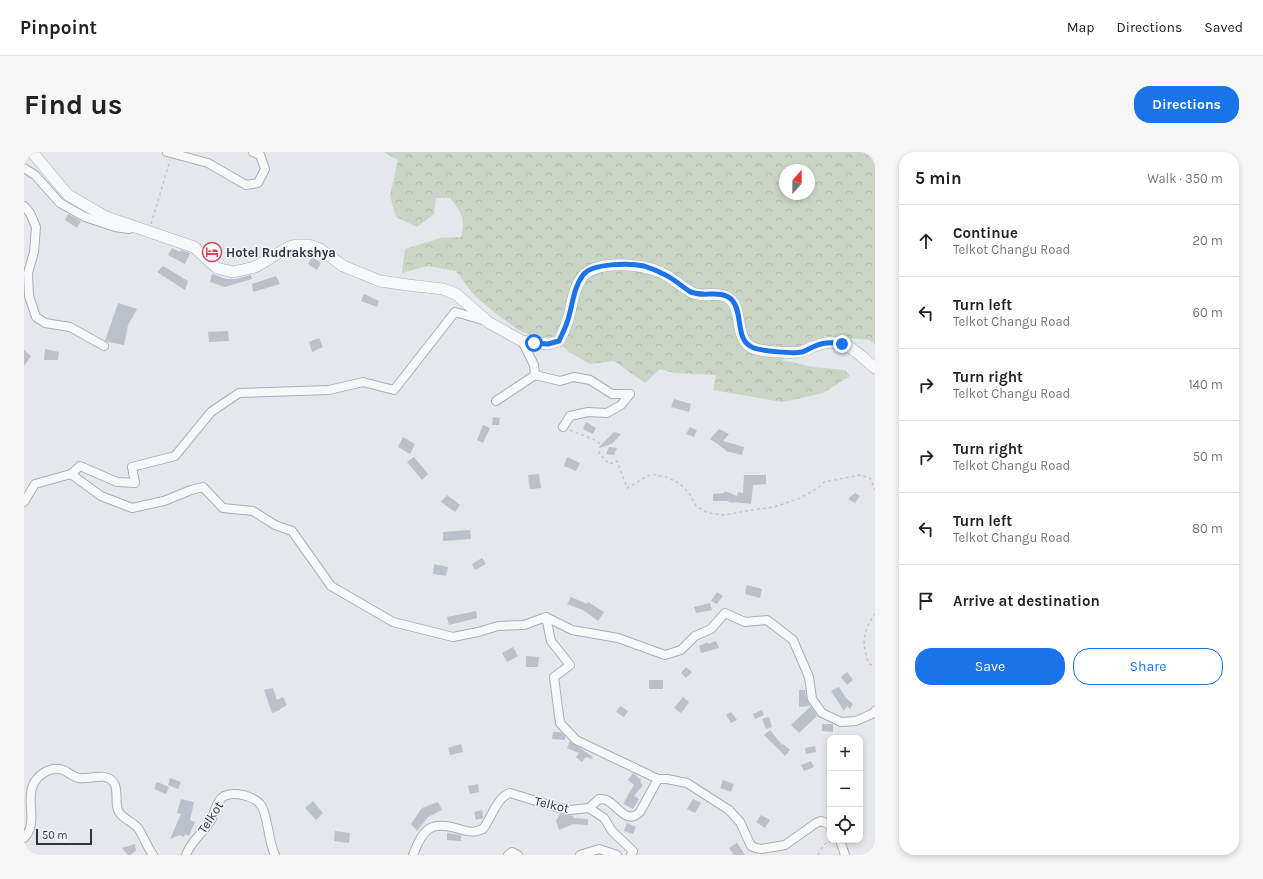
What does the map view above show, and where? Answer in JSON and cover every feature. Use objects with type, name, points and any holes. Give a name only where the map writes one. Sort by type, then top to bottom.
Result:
[{"type":"street","points":[[32,152],[68,195],[106,217],[194,247],[217,268],[233,272],[256,267],[289,247],[296,245],[308,245],[320,249],[343,266],[380,280],[408,286],[443,289],[456,294],[488,322],[522,342],[548,344],[559,341],[565,329],[578,285],[584,274],[599,267],[622,265],[644,266],[667,276],[697,295],[718,294],[732,300],[736,306],[741,334],[748,346],[763,350],[801,352],[821,343],[833,342],[851,348],[875,368]]},
{"type":"street","points":[[169,153],[208,162],[246,185],[258,183],[265,169],[260,154],[253,152]]},
{"type":"street","points":[[24,168],[35,175],[60,203],[85,218],[115,227],[149,231]]},
{"type":"street","points":[[24,206],[30,213],[36,227],[34,252],[28,273],[29,296],[36,317],[45,323],[70,327],[104,346]]},
{"type":"street","points":[[24,502],[35,484],[71,474],[80,466],[117,482],[135,483],[132,468],[175,456],[211,412],[239,393],[329,390],[363,382],[394,390],[455,312],[488,322]]},
{"type":"street","points":[[522,342],[534,365],[534,375]]},
{"type":"street","points":[[496,401],[534,375],[560,380],[574,378],[590,380],[612,394],[630,394],[621,405],[607,413],[588,412],[570,416],[563,427]]},
{"type":"street","points":[[71,474],[101,496],[132,508],[164,501],[191,490],[204,487],[223,508],[253,511],[275,525],[292,531],[331,586],[393,622],[453,637],[498,626],[524,625],[546,617],[572,630],[618,638],[665,655],[681,650],[695,636],[711,629],[724,613],[745,622],[767,620],[793,640],[809,677],[812,699],[822,713],[841,722],[856,721],[874,713],[875,711]]},
{"type":"street","points":[[546,617],[551,641],[570,665],[554,677],[560,723],[576,740],[658,779],[667,779],[687,783],[730,810],[740,822],[752,846],[756,848],[761,849],[785,845],[816,823],[821,821],[827,824]]},
{"type":"street","points":[[24,838],[30,829],[32,821],[32,788],[37,779],[44,773],[57,768],[64,770],[78,778],[103,776],[109,778],[114,783],[116,788],[119,812],[136,827],[153,855]]},
{"type":"street","name":"Telkot","points":[[413,855],[424,831],[430,828],[444,826],[469,832],[477,832],[483,829],[505,794],[510,793],[570,810],[590,808],[599,799],[607,800],[623,814],[630,817],[636,816],[647,801],[653,786],[658,779]]},
{"type":"street","name":"Telkot","points":[[186,855],[191,845],[211,820],[218,803],[224,796],[234,794],[246,796],[255,800],[261,805],[264,812],[270,843],[275,855]]},
{"type":"street","points":[[590,808],[604,818],[612,831],[633,851],[631,855]]},
{"type":"street","points":[[842,843],[845,855]]},
{"type":"street","points":[[580,855],[599,849],[617,855]]},
{"type":"street","points":[[508,855],[512,852],[518,855]]},
{"type":"path","points":[[149,231],[169,153]]},
{"type":"path","points":[[563,427],[595,440],[602,445],[600,453],[609,464],[617,461],[627,488],[651,474],[666,477],[679,483],[690,493],[696,506],[708,513],[725,515],[774,507],[798,499],[818,488],[824,482],[860,475],[870,478],[875,490]]},
{"type":"path","points":[[875,614],[865,632],[864,651],[869,664],[875,666]]},
{"type":"path","points":[[818,855],[822,846],[827,842]]},
{"type":"green space","points":[[383,152],[875,152],[875,345],[870,340],[825,336],[782,360],[813,367],[845,370],[850,376],[823,393],[783,402],[713,390],[716,375],[674,373],[660,369],[645,383],[614,361],[590,364],[569,352],[554,337],[535,337],[520,331],[495,313],[473,294],[456,271],[428,266],[402,273],[405,249],[441,238],[461,237],[463,220],[460,211],[450,198],[436,198],[434,214],[417,227],[396,217],[390,196],[398,160]]},
{"type":"building","points":[[68,214],[81,221],[77,228],[65,220]]},
{"type":"building","points":[[172,248],[180,252],[181,250],[190,253],[185,264],[168,255]]},
{"type":"building","points":[[312,257],[321,263],[317,270],[308,264]]},
{"type":"building","points":[[163,266],[188,281],[185,290],[157,272]]},
{"type":"building","points":[[212,274],[226,279],[235,279],[251,275],[252,279],[225,287],[210,282]]},
{"type":"building","points":[[276,276],[280,284],[253,292],[252,284]]},
{"type":"building","points":[[364,294],[379,301],[377,307],[361,301]]},
{"type":"building","points":[[118,303],[137,309],[128,325],[124,345],[105,341]]},
{"type":"building","points":[[228,331],[229,341],[209,342],[208,332]]},
{"type":"building","points":[[319,338],[323,347],[312,352],[309,342]]},
{"type":"building","points":[[45,349],[59,352],[58,360],[44,360]]},
{"type":"building","points":[[24,350],[31,356],[24,366]]},
{"type":"building","points":[[674,399],[691,404],[689,412],[671,407]]},
{"type":"building","points":[[493,417],[500,418],[499,425],[492,425]]},
{"type":"building","points":[[586,422],[596,428],[593,434],[583,429]]},
{"type":"building","points":[[483,425],[490,428],[483,443],[477,440]]},
{"type":"building","points":[[690,427],[697,430],[694,437],[686,434]]},
{"type":"building","points":[[719,429],[729,434],[723,441],[744,447],[742,455],[725,451],[726,450],[710,439]]},
{"type":"building","points":[[614,432],[621,434],[612,444],[598,448]]},
{"type":"building","points":[[403,437],[415,444],[410,454],[398,447]]},
{"type":"building","points":[[609,447],[617,448],[614,455],[606,454]]},
{"type":"building","points":[[414,457],[428,474],[422,480],[407,462]]},
{"type":"building","points":[[567,457],[580,463],[576,471],[564,466]]},
{"type":"building","points":[[539,474],[541,488],[530,489],[528,475]]},
{"type":"building","points":[[744,475],[766,475],[766,484],[753,485],[751,504],[713,501],[713,494],[724,493],[725,491],[737,496],[738,492],[743,493]]},
{"type":"building","points":[[855,493],[860,496],[855,503],[848,499]]},
{"type":"building","points":[[447,495],[460,505],[455,512],[441,502]]},
{"type":"building","points":[[470,530],[471,539],[443,541],[443,532]]},
{"type":"building","points":[[482,558],[486,564],[475,570],[472,564]]},
{"type":"building","points":[[434,564],[448,567],[446,576],[433,574]]},
{"type":"building","points":[[747,585],[762,589],[760,598],[745,594]]},
{"type":"building","points":[[717,592],[723,596],[717,604],[711,601]]},
{"type":"building","points":[[571,597],[587,604],[588,602],[604,612],[598,621],[583,610],[567,604]]},
{"type":"building","points":[[710,603],[712,610],[696,613],[694,607]]},
{"type":"building","points":[[476,611],[477,618],[449,625],[447,617]]},
{"type":"building","points":[[716,641],[719,648],[701,653],[699,646],[708,642],[708,644]]},
{"type":"building","points":[[513,647],[518,656],[507,662],[502,653]]},
{"type":"building","points":[[526,656],[539,657],[538,667],[526,667]]},
{"type":"building","points":[[686,667],[692,672],[686,678],[681,673]]},
{"type":"building","points":[[847,672],[853,680],[847,685],[841,677]]},
{"type":"building","points":[[649,680],[663,680],[663,689],[649,689]]},
{"type":"building","points":[[839,687],[846,698],[853,704],[850,709],[847,706],[844,711],[831,691]]},
{"type":"building","points":[[273,688],[277,700],[283,697],[287,705],[272,713],[264,690]]},
{"type":"building","points":[[799,690],[805,690],[810,706],[799,707]]},
{"type":"building","points":[[683,697],[689,702],[681,713],[674,708]]},
{"type":"building","points":[[620,706],[628,711],[624,717],[616,712]]},
{"type":"building","points":[[811,706],[817,716],[799,733],[791,725]]},
{"type":"building","points":[[762,710],[764,715],[755,719],[753,714]]},
{"type":"building","points":[[731,712],[737,720],[731,723],[726,715]]},
{"type":"building","points":[[769,717],[772,727],[766,729],[762,719]]},
{"type":"building","points":[[822,724],[833,724],[833,732],[822,731]]},
{"type":"building","points":[[770,730],[782,745],[783,744],[790,750],[785,756],[764,735]]},
{"type":"building","points":[[553,732],[561,732],[565,736],[565,740],[552,739]]},
{"type":"building","points":[[570,741],[593,757],[592,759],[586,757],[582,762],[576,757],[579,753],[567,748]]},
{"type":"building","points":[[461,744],[463,752],[450,755],[448,748]]},
{"type":"building","points":[[815,746],[816,752],[806,754],[805,748]]},
{"type":"building","points":[[811,761],[814,767],[804,771],[801,765]]},
{"type":"building","points":[[633,773],[641,780],[640,782],[643,785],[634,796],[639,799],[633,809],[623,804],[634,785],[628,780]]},
{"type":"building","points":[[170,778],[181,782],[178,789],[168,785]]},
{"type":"building","points":[[723,780],[734,784],[731,792],[720,788]]},
{"type":"building","points":[[157,782],[169,787],[166,794],[154,789]]},
{"type":"building","points":[[478,784],[479,792],[470,794],[468,786]]},
{"type":"building","points":[[181,799],[194,802],[190,820],[195,822],[189,836],[185,834],[184,837],[180,835],[170,839],[181,814],[177,813]]},
{"type":"building","points":[[693,799],[701,803],[695,813],[687,809]]},
{"type":"building","points":[[313,801],[323,813],[316,820],[305,808]]},
{"type":"building","points":[[438,802],[442,810],[428,817],[417,831],[411,824],[422,808]]},
{"type":"building","points":[[482,810],[483,818],[476,820],[474,812]]},
{"type":"building","points":[[560,814],[574,816],[573,818],[588,819],[588,825],[573,824],[559,830],[556,821]]},
{"type":"building","points":[[761,815],[770,820],[765,828],[756,822]]},
{"type":"building","points":[[627,823],[636,827],[633,834],[624,831]]},
{"type":"building","points":[[335,831],[350,833],[349,843],[334,841]]},
{"type":"building","points":[[447,833],[461,835],[461,841],[447,840]]},
{"type":"building","points":[[737,843],[745,855],[734,855],[729,848]]},
{"type":"building","points":[[135,844],[136,851],[130,855],[128,855],[122,848]]},
{"type":"place","name":"Hotel Rudrakshya","points":[[212,252]]},
{"type":"route","points":[[534,343],[548,344],[559,341],[565,329],[578,285],[584,274],[599,267],[622,265],[644,266],[661,272],[697,295],[718,294],[732,300],[736,306],[741,334],[748,346],[763,350],[801,352],[821,343],[833,342],[842,344]]}]
